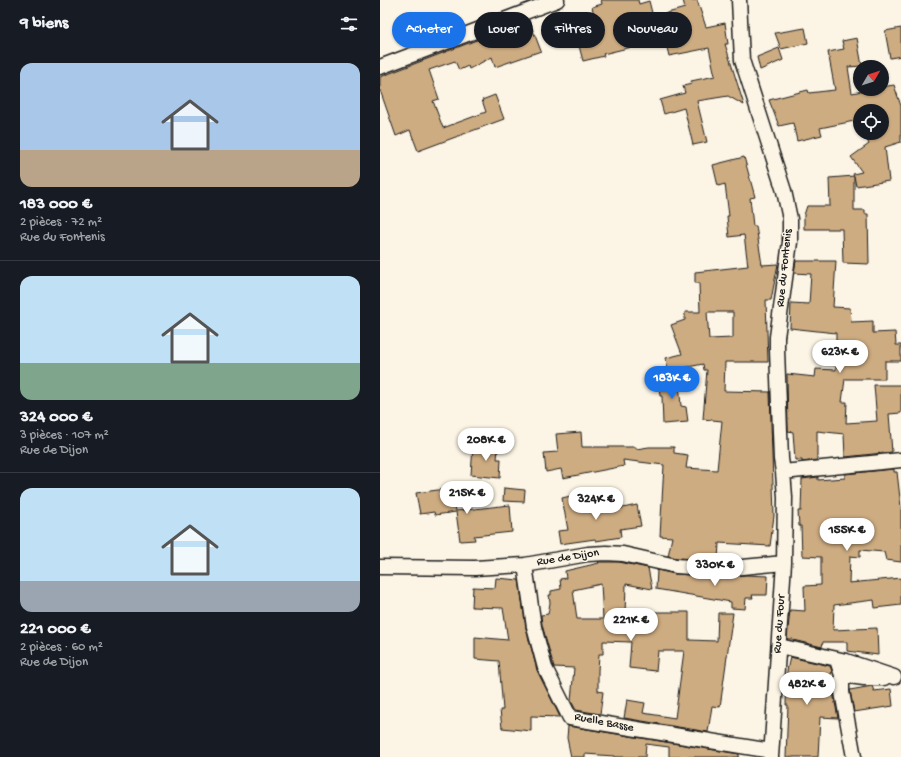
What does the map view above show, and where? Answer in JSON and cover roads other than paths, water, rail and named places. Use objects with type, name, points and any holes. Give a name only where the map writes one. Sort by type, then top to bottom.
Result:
[{"type":"street","points":[[380,67],[557,0]]},
{"type":"street","name":"Rue du Fontenis","points":[[739,0],[742,60],[784,191],[790,219],[790,242],[777,337],[781,459],[783,472]]},
{"type":"street","points":[[784,563],[785,497],[783,472],[901,460]]},
{"type":"street","name":"Rue de Dijon","points":[[380,567],[476,568],[525,565],[606,552],[623,554],[676,566],[721,569],[784,563]]},
{"type":"street","name":"Rue du Four","points":[[771,754],[784,563]]},
{"type":"street","name":"Ruelle Basse","points":[[525,565],[534,627],[545,668],[570,718],[771,754]]},
{"type":"street","points":[[779,646],[897,677]]},
{"type":"street","points":[[837,660],[842,675],[842,692],[854,757]]},
{"type":"street","points":[[842,675],[864,678],[897,677]]}]
